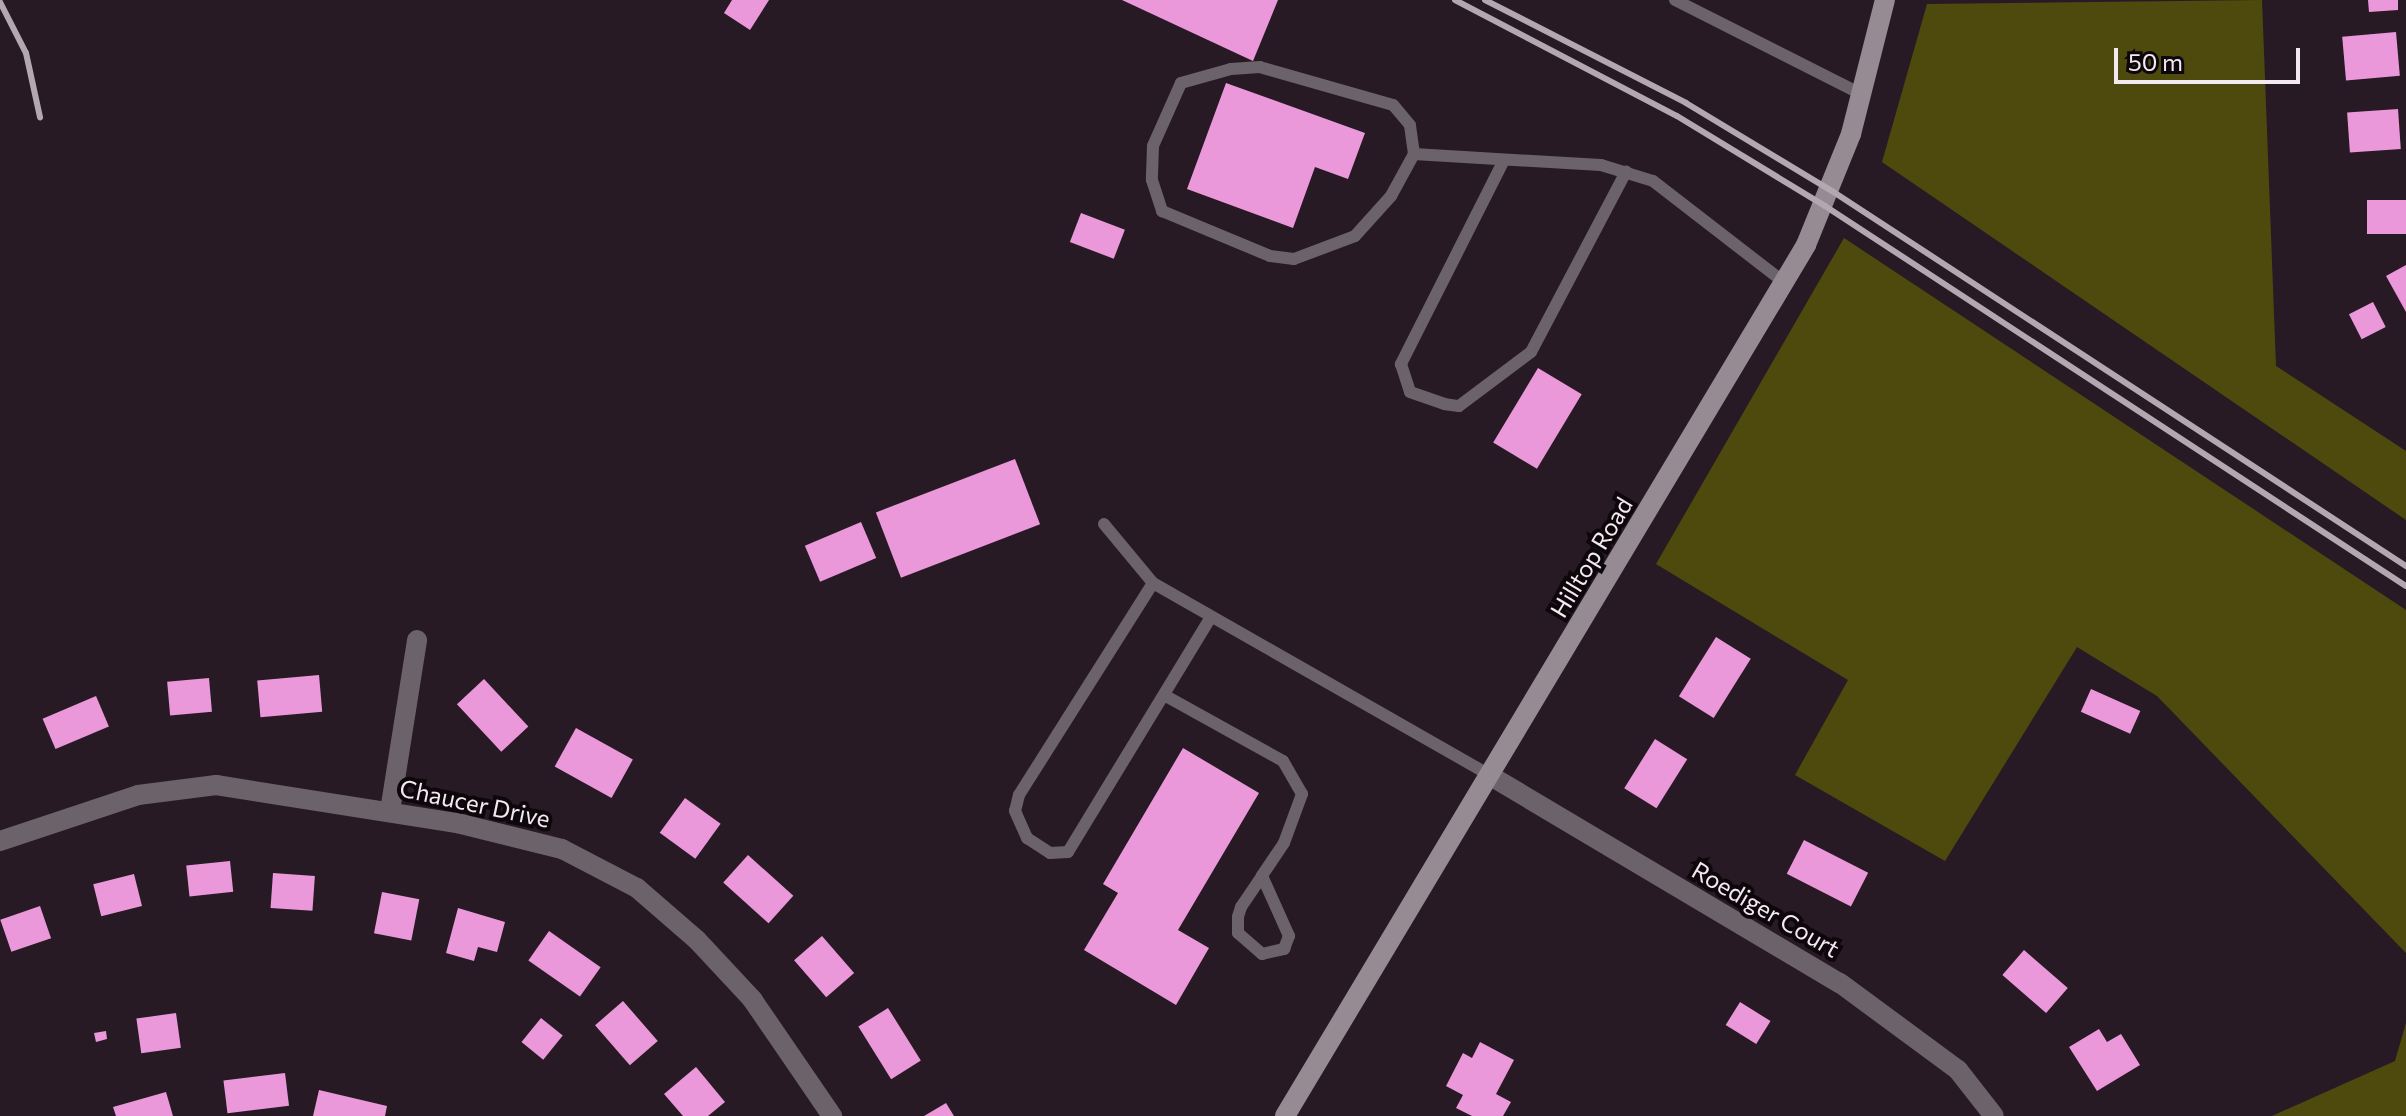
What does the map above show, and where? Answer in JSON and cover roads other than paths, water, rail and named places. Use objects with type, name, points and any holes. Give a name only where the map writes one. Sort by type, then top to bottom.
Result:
[{"type":"main road","name":"Hilltop Road","points":[[1285,1116],[1785,283],[1832,191],[1863,95],[1885,0]]},
{"type":"street","points":[[390,811],[417,640]]},
{"type":"street","name":"Roediger Court","points":[[1489,775],[1840,983],[1958,1070],[1994,1116]]},
{"type":"street","name":"Chaucer Drive","points":[[0,841],[138,795],[216,785],[390,811],[562,849],[637,888],[752,999],[832,1116]]},
{"type":"lane","points":[[1675,0],[1863,95]]},
{"type":"lane","points":[[1260,67],[1393,105],[1410,125],[1414,154],[1391,196],[1355,236],[1294,259],[1270,256],[1162,211],[1152,180],[1153,146],[1181,83],[1231,69],[1260,67]]},
{"type":"lane","points":[[1414,154],[1626,172],[1653,181],[1785,283]]},
{"type":"lane","points":[[1504,160],[1401,364],[1410,392],[1444,404],[1459,406],[1531,352],[1626,172]]},
{"type":"lane","points":[[1104,524],[1153,583],[1489,775]]},
{"type":"lane","points":[[1153,583],[1019,795],[1015,811],[1027,838],[1050,853],[1068,852],[1211,617]]},
{"type":"lane","points":[[1164,695],[1283,761],[1295,777],[1302,794],[1238,917],[1238,933],[1262,954],[1284,949],[1289,936],[1262,876]]},
{"type":"railway","points":[[1455,0],[1677,116],[1825,206],[2406,586]]},
{"type":"railway","points":[[1485,0],[1686,103],[1832,191],[2406,566]]},
{"type":"railway","points":[[0,2],[26,53],[40,117]]}]
